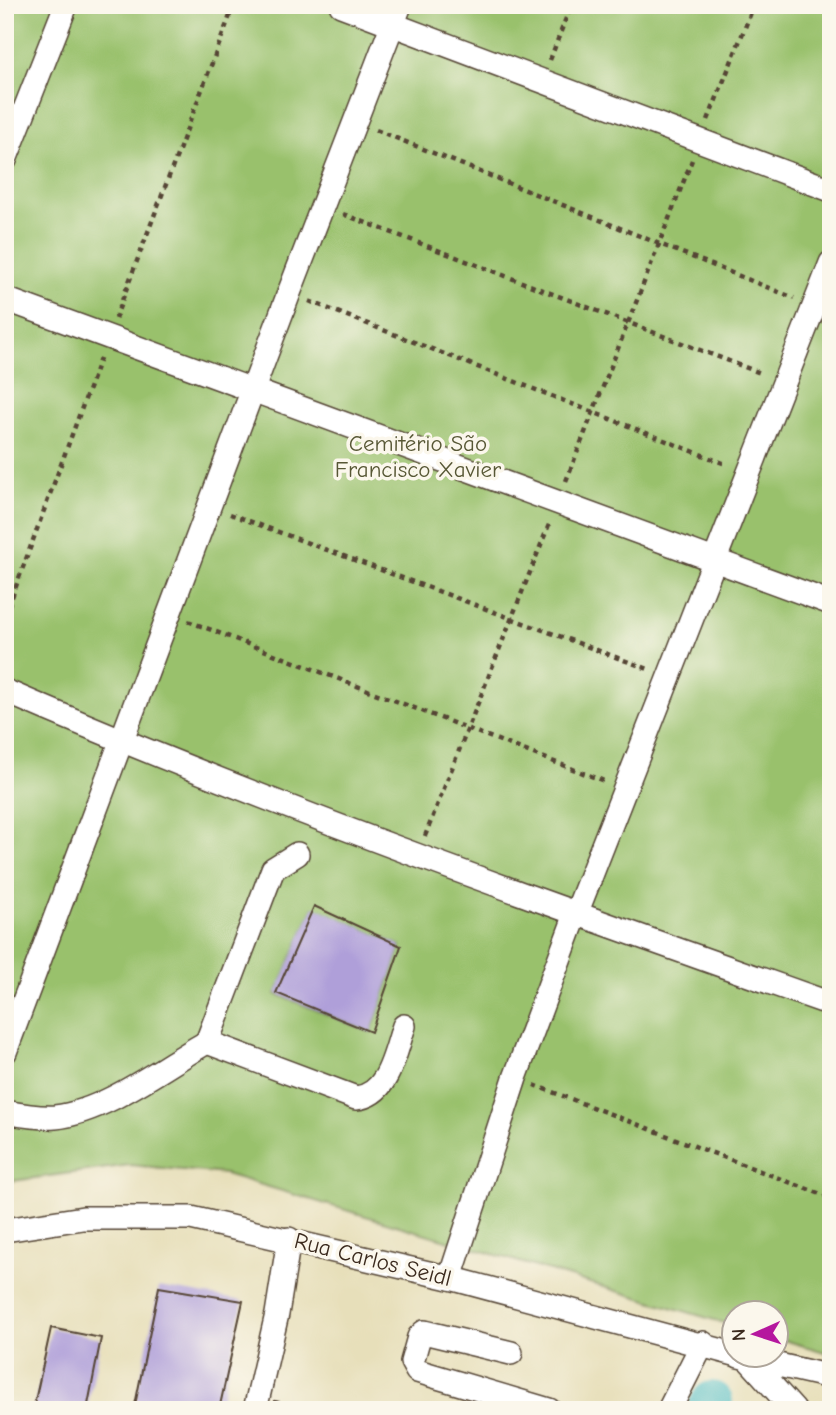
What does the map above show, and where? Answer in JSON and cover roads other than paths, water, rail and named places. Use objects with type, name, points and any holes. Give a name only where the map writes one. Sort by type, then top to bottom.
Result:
[{"type":"street","points":[[5,160],[66,5]]},
{"type":"street","points":[[341,5],[396,16],[542,80],[831,190]]},
{"type":"street","points":[[5,1052],[168,613],[396,16]]},
{"type":"street","points":[[450,1278],[515,1078],[576,914],[831,262]]},
{"type":"street","points":[[5,299],[831,603]]},
{"type":"street","points":[[5,691],[122,741],[417,856],[831,1004]]},
{"type":"street","points":[[5,1112],[54,1117],[77,1112],[106,1101],[207,1042],[273,869],[297,854]]},
{"type":"street","points":[[207,1042],[356,1098],[375,1092],[384,1080],[404,1026]]},
{"type":"street","name":"Rua Carlos Seidl","points":[[5,1230],[83,1218],[191,1218],[450,1278],[720,1349]]},
{"type":"street","points":[[255,1410],[289,1239]]},
{"type":"street","points":[[511,1353],[424,1332],[419,1337],[412,1362],[417,1371],[549,1410]]},
{"type":"street","points":[[669,1410],[703,1343]]},
{"type":"street","name":"Rua Carlos Seidl","points":[[790,1367],[831,1377]]},
{"type":"street","points":[[755,1370],[794,1410]]},
{"type":"waterway","points":[[708,1410],[712,1402]]},
{"type":"park label","name":"Cemitério São Francisco Xavier","points":[[418,456]]}]
